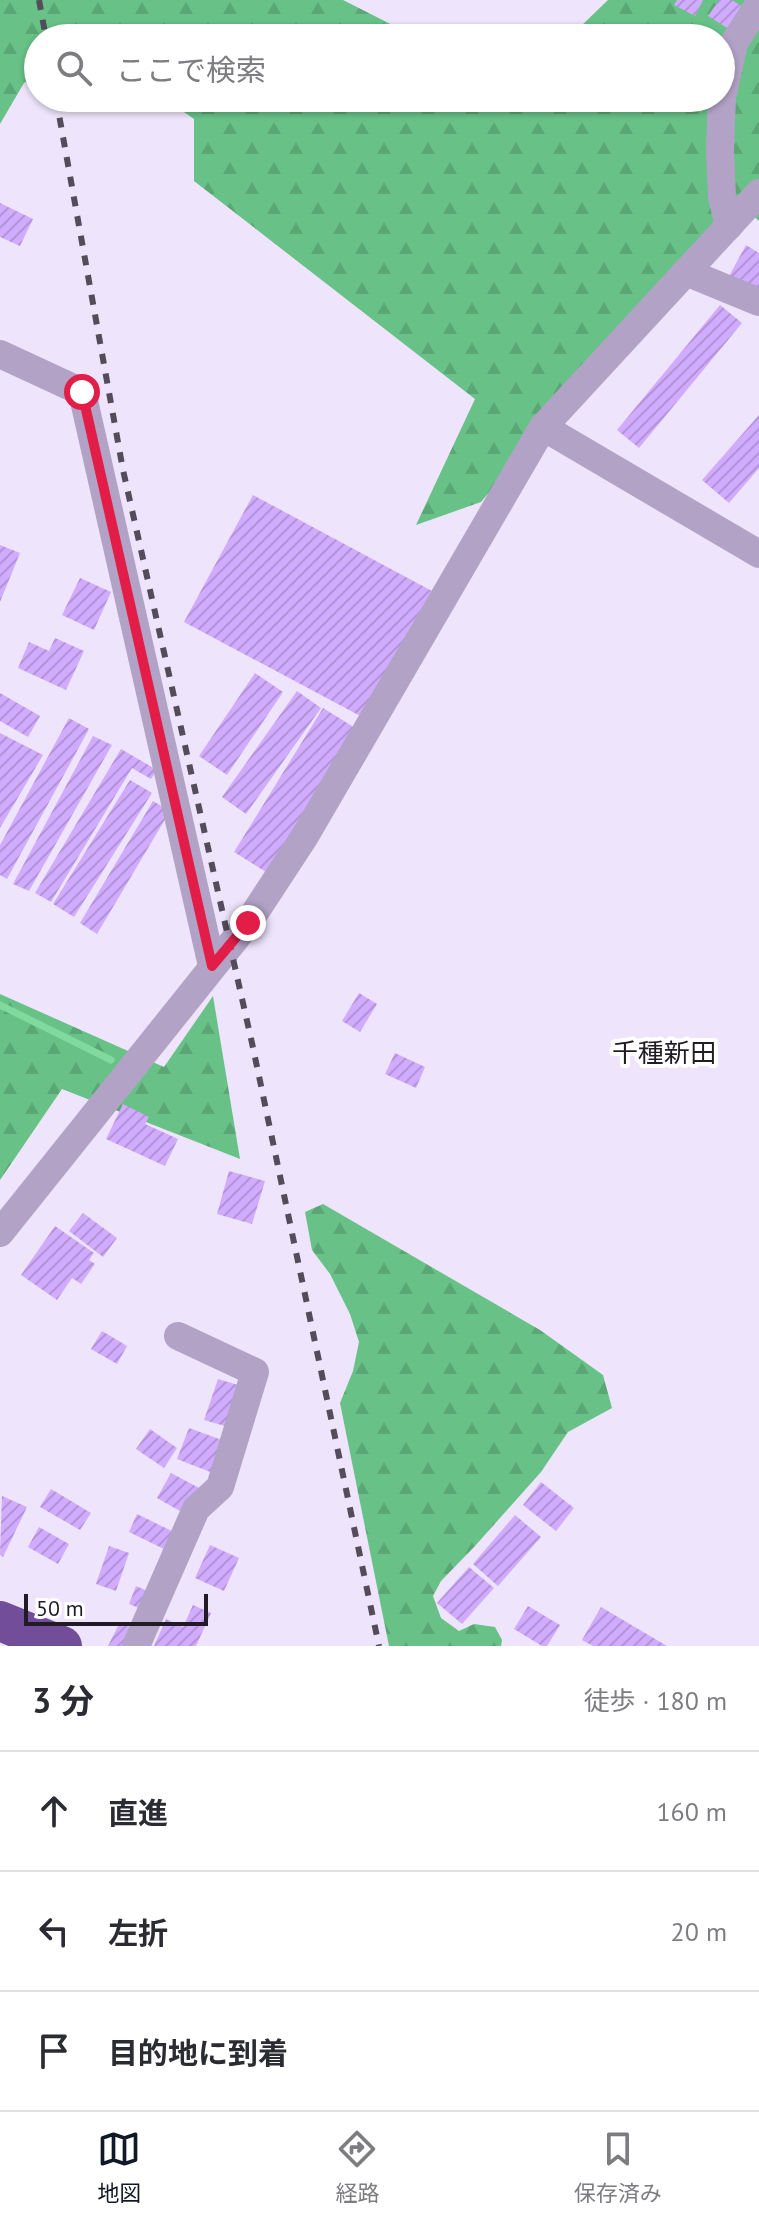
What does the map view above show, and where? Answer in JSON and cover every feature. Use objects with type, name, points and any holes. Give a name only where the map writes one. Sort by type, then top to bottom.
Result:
[{"type":"highway","points":[[0,1621],[62,1646]]},
{"type":"street","points":[[735,41],[759,4]]},
{"type":"street","points":[[721,112],[722,197],[729,226]]},
{"type":"street","points":[[0,1233],[248,923],[305,836],[543,427],[759,193]]},
{"type":"street","points":[[686,272],[759,302]]},
{"type":"street","points":[[0,354],[82,392],[212,966]]},
{"type":"street","points":[[543,427],[759,554]]},
{"type":"street","points":[[136,1646],[196,1509],[220,1487],[255,1372],[178,1336]]},
{"type":"green space","points":[[0,0],[343,0],[390,24],[24,24],[24,83],[0,124]]},
{"type":"green space","points":[[608,0],[759,0],[759,221],[735,200],[481,502],[416,525],[475,399],[194,181],[194,119],[184,112],[735,112],[735,24],[583,24]]},
{"type":"green space","points":[[0,994],[164,1067],[213,996],[240,1159],[62,1089],[0,1180]]},
{"type":"green space","points":[[323,1204],[540,1330],[603,1375],[612,1408],[568,1432],[541,1472],[441,1581],[433,1596],[441,1618],[459,1631],[474,1624],[495,1627],[502,1640],[501,1646],[389,1646],[340,1403],[353,1371],[359,1342],[350,1314],[330,1274],[312,1250],[305,1212]]},
{"type":"building","points":[[677,0],[703,0],[695,16],[674,5]]},
{"type":"building","points":[[719,0],[732,0],[746,9],[735,26],[721,24],[708,16]]},
{"type":"building","points":[[0,203],[33,219],[20,246],[0,237]]},
{"type":"building","points":[[746,245],[759,253],[759,295],[728,278]]},
{"type":"building","points":[[720,305],[742,323],[639,448],[617,430]]},
{"type":"building","points":[[759,415],[759,468],[729,503],[702,480]]},
{"type":"building","points":[[253,495],[432,591],[364,718],[184,622]]},
{"type":"building","points":[[0,545],[20,553],[0,602]]},
{"type":"building","points":[[80,578],[111,592],[94,630],[62,615]]},
{"type":"building","points":[[55,638],[84,651],[66,690],[18,668],[29,642],[49,651]]},
{"type":"building","points":[[255,673],[283,692],[227,775],[199,756]]},
{"type":"building","points":[[297,691],[321,708],[246,814],[222,797]]},
{"type":"building","points":[[0,693],[40,716],[28,737],[0,721]]},
{"type":"building","points":[[323,708],[360,731],[271,875],[234,852]]},
{"type":"building","points":[[69,718],[89,729],[7,879],[0,875],[0,845]]},
{"type":"building","points":[[0,733],[43,755],[0,828]]},
{"type":"building","points":[[93,736],[112,745],[29,891],[13,884]]},
{"type":"building","points":[[121,749],[157,770],[151,779],[132,768],[51,902],[35,893]]},
{"type":"building","points":[[130,780],[152,793],[74,917],[53,904]]},
{"type":"building","points":[[153,801],[170,811],[97,934],[80,923]]},
{"type":"building","points":[[359,993],[377,1004],[360,1032],[342,1021]]},
{"type":"building","points":[[395,1053],[425,1067],[416,1088],[385,1074]]},
{"type":"building","points":[[123,1104],[149,1117],[145,1124],[178,1139],[165,1166],[106,1139]]},
{"type":"building","points":[[229,1171],[265,1181],[252,1224],[217,1214]]},
{"type":"building","points":[[83,1213],[117,1238],[103,1257],[69,1231]]},
{"type":"building","points":[[55,1226],[94,1253],[89,1260],[95,1264],[81,1284],[72,1278],[57,1300],[21,1275]]},
{"type":"building","points":[[102,1331],[127,1346],[117,1364],[91,1349]]},
{"type":"building","points":[[218,1379],[238,1385],[225,1426],[204,1420]]},
{"type":"building","points":[[189,1428],[230,1443],[218,1475],[177,1459]]},
{"type":"building","points":[[150,1429],[177,1448],[164,1468],[136,1449]]},
{"type":"building","points":[[171,1473],[201,1489],[187,1515],[157,1498]]},
{"type":"building","points":[[541,1482],[574,1508],[556,1531],[523,1505]]},
{"type":"building","points":[[51,1489],[91,1513],[80,1530],[40,1507]]},
{"type":"building","points":[[2,1496],[27,1507],[3,1557],[0,1555]]},
{"type":"building","points":[[137,1514],[176,1533],[168,1551],[129,1532]]},
{"type":"building","points":[[515,1515],[541,1537],[498,1586],[473,1564]]},
{"type":"building","points":[[39,1527],[69,1544],[58,1564],[28,1547]]},
{"type":"building","points":[[210,1545],[239,1558],[224,1591],[195,1578]]},
{"type":"building","points":[[109,1546],[129,1553],[116,1591],[96,1584]]},
{"type":"building","points":[[469,1567],[494,1588],[462,1624],[437,1603]]},
{"type":"building","points":[[136,1586],[154,1594],[146,1611],[129,1604]]},
{"type":"building","points":[[193,1605],[211,1613],[196,1646],[154,1646],[166,1619],[183,1627]]},
{"type":"building","points":[[528,1606],[560,1625],[547,1646],[514,1629]]},
{"type":"building","points":[[601,1607],[667,1646],[593,1646],[582,1640]]},
{"type":"building","points":[[120,1622],[138,1631],[131,1646],[108,1646]]},
{"type":"waterway","points":[[0,1005],[111,1060]]},
{"type":"railway","points":[[39,0],[43,24]]},
{"type":"railway","points":[[59,112],[123,470],[252,1043],[379,1646]]},
{"type":"district","name":"千種新田","points":[[664,1052]]},
{"type":"route","points":[[82,392],[212,966],[248,923]]}]
